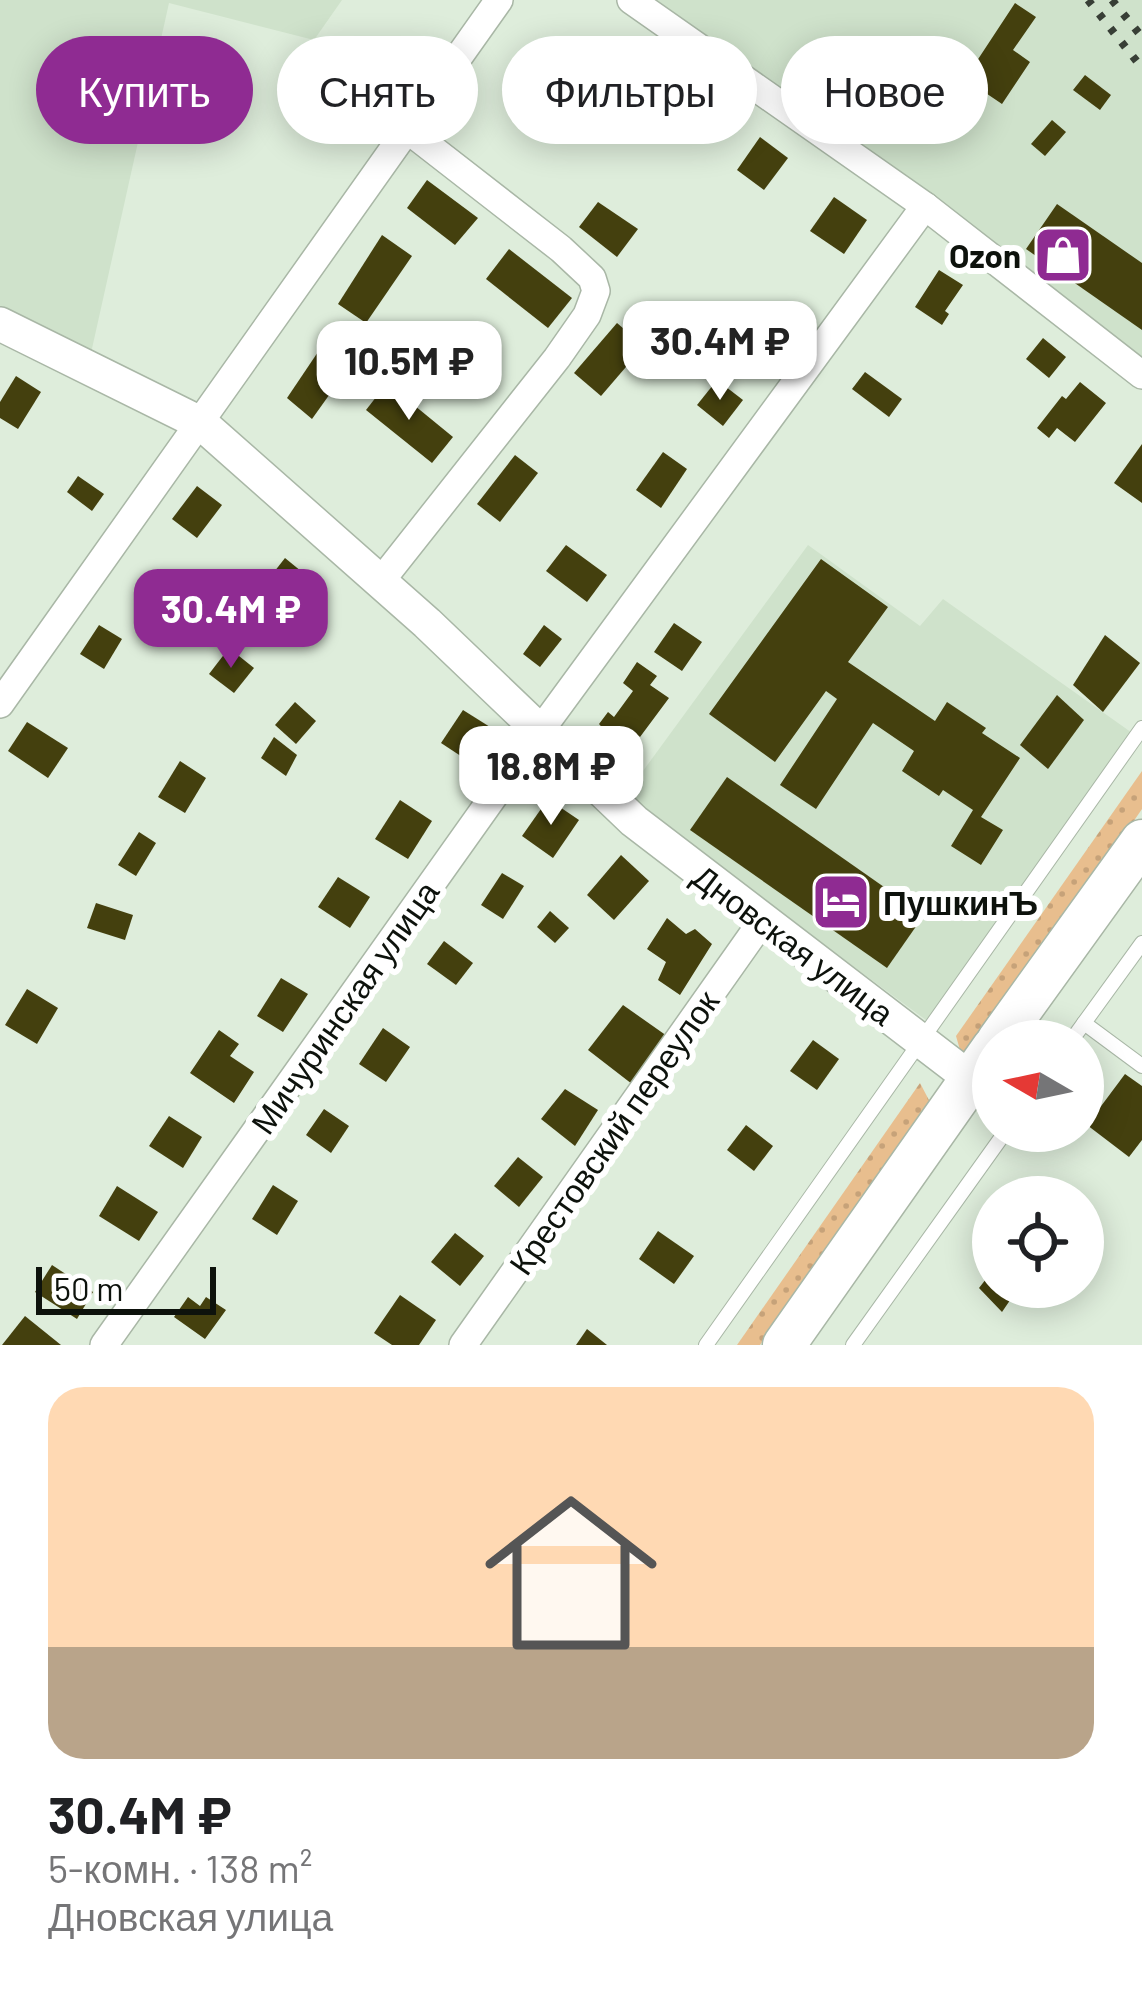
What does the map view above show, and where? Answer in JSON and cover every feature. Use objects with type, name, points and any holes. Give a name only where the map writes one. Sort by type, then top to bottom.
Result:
[{"type":"main road","points":[[1013,1020],[1142,841]]},
{"type":"main road","points":[[784,1345],[972,1077]]},
{"type":"street","points":[[474,36],[499,0]]},
{"type":"street","points":[[631,0],[925,206],[1142,375]]},
{"type":"street","points":[[0,704],[398,144]]},
{"type":"street","points":[[380,582],[557,358],[587,315],[596,291],[592,278],[561,249],[426,144]]},
{"type":"street","name":"Мичуринская улица","points":[[104,1345],[540,731],[925,206]]},
{"type":"street","name":"Дновская улица","points":[[2,329],[202,424],[380,582],[634,821],[921,1041],[972,1053]]},
{"type":"street","name":"Крестовский переулок","points":[[463,1345],[763,920]]},
{"type":"lane","points":[[706,1345],[1142,728]]},
{"type":"lane","points":[[1086,1020],[1142,943]]},
{"type":"lane","points":[[1104,1038],[1142,1066]]},
{"type":"lane","points":[[853,1345],[991,1152]]},
{"type":"shaded area","points":[[0,0],[342,0],[317,36],[298,36],[169,3],[162,36],[36,36],[36,144],[138,144],[91,353],[0,310]]},
{"type":"shaded area","points":[[646,0],[1142,0],[1142,364],[842,144],[988,144],[988,36],[781,36],[781,99],[757,81],[757,36],[695,36]]},
{"type":"shaded area","points":[[808,545],[920,626],[943,599],[1135,735],[930,1023],[624,797]]},
{"type":"shaded area","points":[[1142,771],[1142,809],[1016,992],[993,1020],[972,1020],[972,1045],[962,1057],[956,1036]]},
{"type":"shaded area","points":[[920,1083],[931,1104],[760,1345],[737,1345]]},
{"type":"building","points":[[1015,3],[1036,17],[1013,50],[1030,62],[1002,104],[988,95],[988,44]]},
{"type":"building","points":[[1085,75],[1111,95],[1100,110],[1073,90]]},
{"type":"building","points":[[1052,120],[1066,132],[1045,156],[1031,144]]},
{"type":"building","points":[[760,137],[788,158],[764,190],[737,170]]},
{"type":"building","points":[[427,180],[478,218],[455,245],[407,208]]},
{"type":"building","points":[[834,197],[867,220],[844,254],[810,231]]},
{"type":"building","points":[[598,202],[638,229],[617,257],[579,227]]},
{"type":"building","points":[[1057,204],[1142,263],[1142,330],[1026,249]]},
{"type":"building","points":[[382,235],[412,256],[366,323],[338,304]]},
{"type":"building","points":[[509,249],[572,298],[548,328],[486,279]]},
{"type":"building","points":[[939,270],[963,285],[945,311],[949,314],[942,325],[915,307]]},
{"type":"building","points":[[773,303],[800,323],[770,364],[743,344]]},
{"type":"building","points":[[617,323],[644,346],[601,396],[574,373]]},
{"type":"building","points":[[1043,338],[1066,357],[1049,378],[1026,359]]},
{"type":"building","points":[[322,346],[347,370],[312,419],[287,398]]},
{"type":"building","points":[[865,372],[902,399],[889,417],[852,389]]},
{"type":"building","points":[[16,376],[41,392],[18,429],[0,418],[0,402]]},
{"type":"building","points":[[717,380],[743,400],[723,426],[697,405]]},
{"type":"building","points":[[1080,382],[1106,403],[1075,442],[1057,428],[1049,438],[1037,428]]},
{"type":"building","points":[[387,383],[453,437],[432,463],[366,410]]},
{"type":"building","points":[[1142,444],[1142,503],[1114,483]]},
{"type":"building","points":[[663,452],[687,469],[661,508],[636,490]]},
{"type":"building","points":[[515,455],[538,473],[500,522],[477,504]]},
{"type":"building","points":[[78,476],[104,494],[92,511],[67,492]]},
{"type":"building","points":[[197,486],[222,505],[197,538],[172,519]]},
{"type":"building","points":[[566,545],[607,575],[587,602],[546,571]]},
{"type":"building","points":[[285,558],[318,585],[299,608],[267,581]]},
{"type":"building","points":[[821,559],[888,607],[848,662],[935,721],[947,702],[1020,758],[981,817],[1003,830],[981,865],[951,846],[973,810],[943,790],[939,796],[902,771],[914,751],[873,723],[816,809],[780,785],[837,699],[826,691],[775,762],[709,714]]},
{"type":"building","points":[[674,623],[702,642],[682,671],[654,652]]},
{"type":"building","points":[[99,625],[122,639],[104,669],[80,654]]},
{"type":"building","points":[[544,625],[562,639],[540,667],[523,654]]},
{"type":"building","points":[[1105,635],[1140,663],[1103,712],[1073,685]]},
{"type":"building","points":[[229,648],[254,668],[234,693],[209,674]]},
{"type":"building","points":[[637,662],[657,676],[650,685],[669,698],[640,737],[629,729],[618,745],[599,724],[608,712],[614,717],[633,691],[623,683]]},
{"type":"building","points":[[1057,695],[1084,720],[1048,769],[1020,745]]},
{"type":"building","points":[[295,702],[316,721],[296,744],[275,725]]},
{"type":"building","points":[[463,710],[498,732],[476,766],[441,743]]},
{"type":"building","points":[[27,722],[68,748],[48,778],[8,751]]},
{"type":"building","points":[[274,737],[297,755],[286,776],[261,758]]},
{"type":"building","points":[[180,761],[206,778],[185,813],[158,797]]},
{"type":"building","points":[[727,777],[924,915],[887,968],[690,830]]},
{"type":"building","points":[[548,799],[579,820],[553,858],[522,836]]},
{"type":"building","points":[[400,800],[432,821],[408,859],[375,839]]},
{"type":"building","points":[[139,832],[156,843],[136,876],[118,865]]},
{"type":"building","points":[[621,855],[649,881],[614,920],[587,895]]},
{"type":"building","points":[[502,873],[524,886],[503,919],[481,905]]},
{"type":"building","points":[[338,877],[370,897],[350,928],[318,907]]},
{"type":"building","points":[[96,903],[133,915],[125,940],[87,928]]},
{"type":"building","points":[[550,911],[569,928],[555,943],[537,927]]},
{"type":"building","points":[[667,918],[686,934],[695,929],[712,944],[680,995],[658,980],[666,962],[647,949]]},
{"type":"building","points":[[444,941],[473,963],[456,985],[427,964]]},
{"type":"building","points":[[281,978],[308,994],[283,1032],[257,1016]]},
{"type":"building","points":[[27,989],[58,1008],[37,1044],[5,1025]]},
{"type":"building","points":[[623,1005],[667,1036],[632,1084],[588,1050]]},
{"type":"building","points":[[383,1028],[410,1047],[386,1082],[359,1064]]},
{"type":"building","points":[[219,1030],[239,1044],[230,1056],[254,1072],[234,1103],[190,1073]]},
{"type":"building","points":[[813,1040],[839,1059],[817,1090],[790,1071]]},
{"type":"building","points":[[1125,1074],[1142,1086],[1142,1140],[1129,1157],[1104,1138],[1104,1102]]},
{"type":"building","points":[[565,1089],[598,1110],[575,1146],[541,1119]]},
{"type":"building","points":[[324,1109],[349,1126],[331,1153],[306,1135]]},
{"type":"building","points":[[169,1116],[202,1137],[183,1168],[149,1146]]},
{"type":"building","points":[[746,1125],[773,1146],[754,1171],[727,1150]]},
{"type":"building","points":[[518,1157],[543,1177],[519,1207],[494,1186]]},
{"type":"building","points":[[273,1185],[298,1201],[277,1235],[252,1219]]},
{"type":"building","points":[[117,1186],[158,1212],[139,1241],[99,1216]]},
{"type":"building","points":[[658,1231],[694,1256],[674,1284],[639,1259]]},
{"type":"building","points":[[455,1233],[484,1256],[460,1286],[431,1262]]},
{"type":"building","points":[[52,1265],[93,1292],[77,1319],[35,1292]]},
{"type":"building","points":[[400,1295],[436,1320],[419,1345],[392,1345],[374,1333]]},
{"type":"building","points":[[188,1297],[200,1306],[206,1297],[226,1310],[205,1339],[174,1317]]},
{"type":"building","points":[[25,1316],[61,1345],[2,1345]]},
{"type":"building","points":[[587,1329],[607,1345],[576,1345]]},
{"type":"railway","points":[[1088,0],[1142,68]]},
{"type":"railway","points":[[1112,0],[1142,37]]},
{"type":"place","name":"Ozon","points":[[1063,255]]},
{"type":"place","name":"ПушкинЪ","points":[[841,902]]}]
